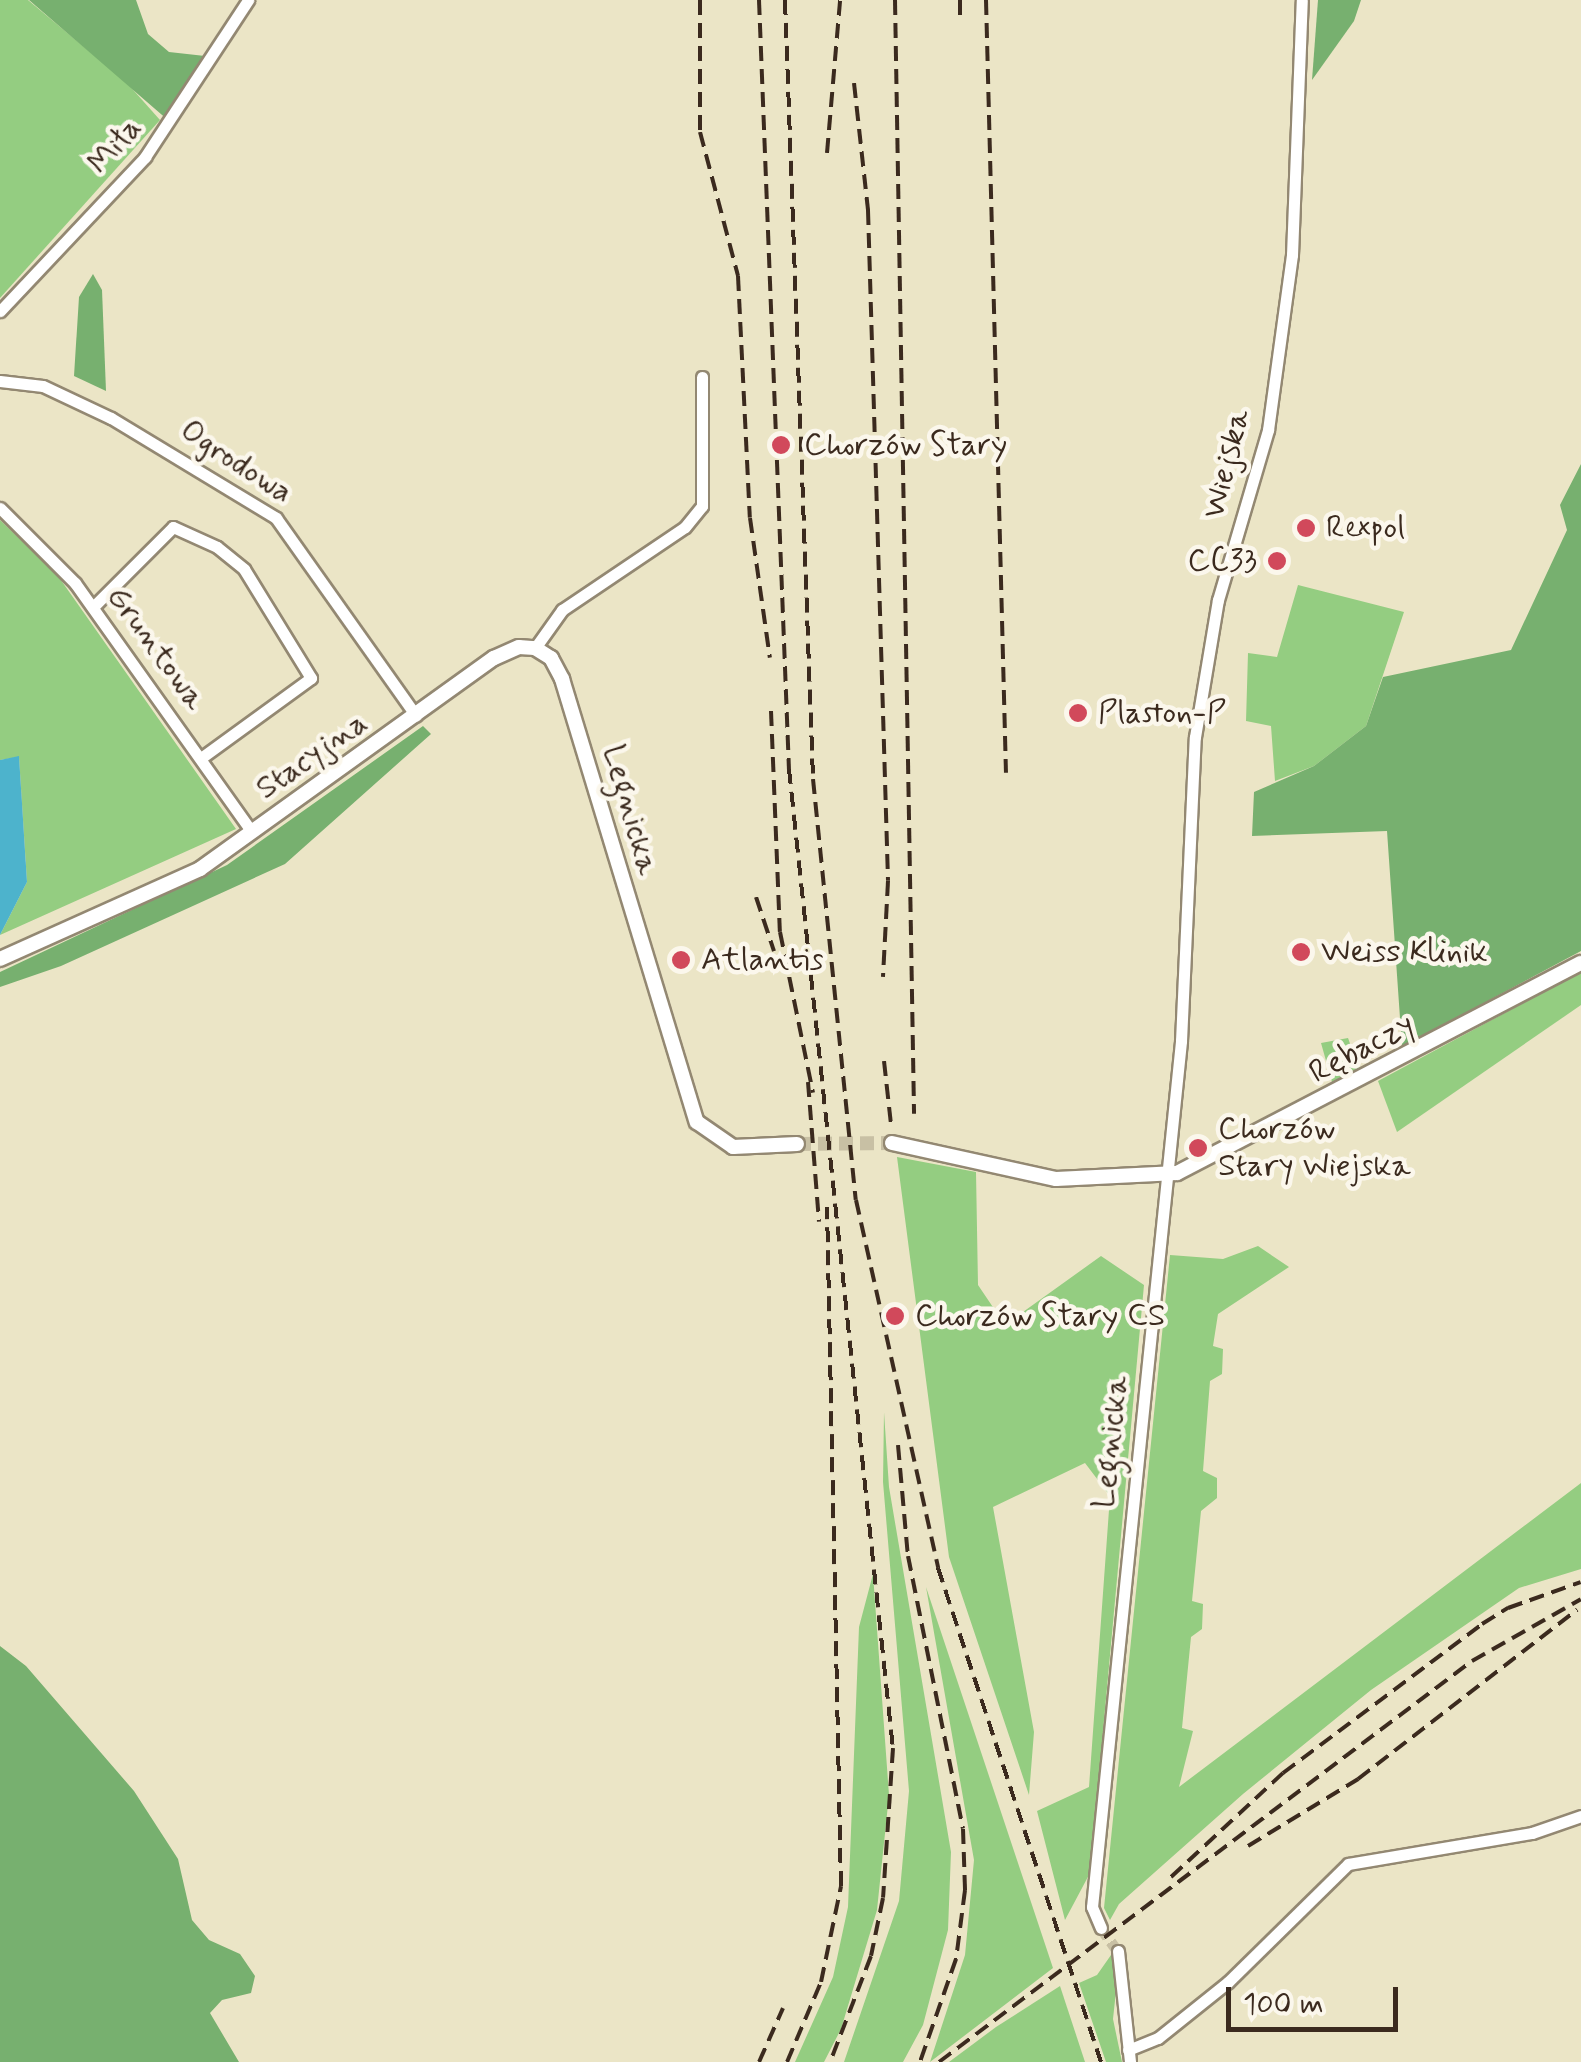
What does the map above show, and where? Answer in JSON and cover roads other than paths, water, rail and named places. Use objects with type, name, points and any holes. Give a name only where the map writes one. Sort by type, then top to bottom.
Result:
[{"type":"street","name":"Miła","points":[[0,311],[145,157],[248,0]]},
{"type":"street","name":"Wiejska","points":[[1165,1176],[1182,1041],[1194,737],[1218,600],[1268,430],[1292,255],[1302,0]]},
{"type":"street","points":[[535,648],[553,618],[686,527],[702,506],[702,377]]},
{"type":"street","name":"Ogrodowa","points":[[0,381],[42,386],[111,418],[276,518],[416,716]]},
{"type":"street","name":"Gruntowa","points":[[0,508],[93,607],[252,832]]},
{"type":"street","points":[[93,607],[174,528],[217,547],[244,569],[311,678],[201,758]]},
{"type":"street","name":"Legnicka","points":[[535,648],[552,658],[562,678],[697,1122],[733,1147],[798,1144]]},
{"type":"street","name":"Stacyjna","points":[[0,959],[200,869],[504,652],[535,648]]},
{"type":"street","name":"Rębaczy","points":[[1165,1176],[1207,1162],[1581,963]]},
{"type":"street","points":[[892,1143],[1056,1179],[1165,1176]]},
{"type":"street","name":"Legnicka","points":[[1101,1928],[1092,1906],[1165,1176]]},
{"type":"street","points":[[1118,1951],[1125,1966],[1129,2056],[1228,1982],[1348,1864],[1532,1833],[1581,1816]]},
{"type":"water","points":[[19,756],[27,882],[0,935],[0,760]]},
{"type":"tunnel","points":[[797,1144],[892,1143]]},
{"type":"tunnel","points":[[1101,1928],[1118,1951]]},
{"type":"railway","points":[[700,0],[700,132],[738,276],[750,518],[770,658]]},
{"type":"railway","points":[[759,0],[789,769],[893,1748],[883,1898],[871,1956],[830,2062]]},
{"type":"railway","points":[[785,0],[813,779],[856,1200],[938,1568],[1101,2062]]},
{"type":"railway","points":[[827,153],[840,0]]},
{"type":"railway","points":[[895,0],[914,1114]]},
{"type":"railway","points":[[960,0],[960,18]]},
{"type":"railway","points":[[986,0],[1006,773]]},
{"type":"railway","points":[[854,83],[868,210],[888,881],[883,977]]},
{"type":"railway","points":[[771,711],[780,932],[813,1093]]},
{"type":"railway","points":[[756,897],[774,951]]},
{"type":"railway","points":[[884,1061],[891,1124]]},
{"type":"railway","points":[[808,1082],[819,1222]]},
{"type":"railway","points":[[787,2062],[821,1982],[841,1886],[827,1207]]},
{"type":"railway","points":[[898,1445],[908,1556],[963,1829],[965,1890],[956,1959],[920,2062]]},
{"type":"railway","points":[[1171,1877],[1283,1773],[1482,1624],[1508,1608],[1581,1582]]},
{"type":"railway","points":[[939,2062],[1472,1661],[1581,1599]]},
{"type":"railway","points":[[1248,1846],[1358,1779],[1577,1610]]},
{"type":"railway","points":[[759,2062],[783,2008]]},
{"type":"place","name":"Chorzów Stary","points":[[781,445]]},
{"type":"place","name":"Rexpol","points":[[1306,528]]},
{"type":"place","name":"CC33","points":[[1277,561]]},
{"type":"place","name":"Plaston-P","points":[[1078,713]]},
{"type":"place","name":"Weiss Klinik","points":[[1301,952]]},
{"type":"place","name":"Atlantis","points":[[681,960]]},
{"type":"place","name":"Chorzów Stary Wiejska","points":[[1198,1148]]},
{"type":"place","name":"Chorzów Stary CS","points":[[895,1316]]}]
